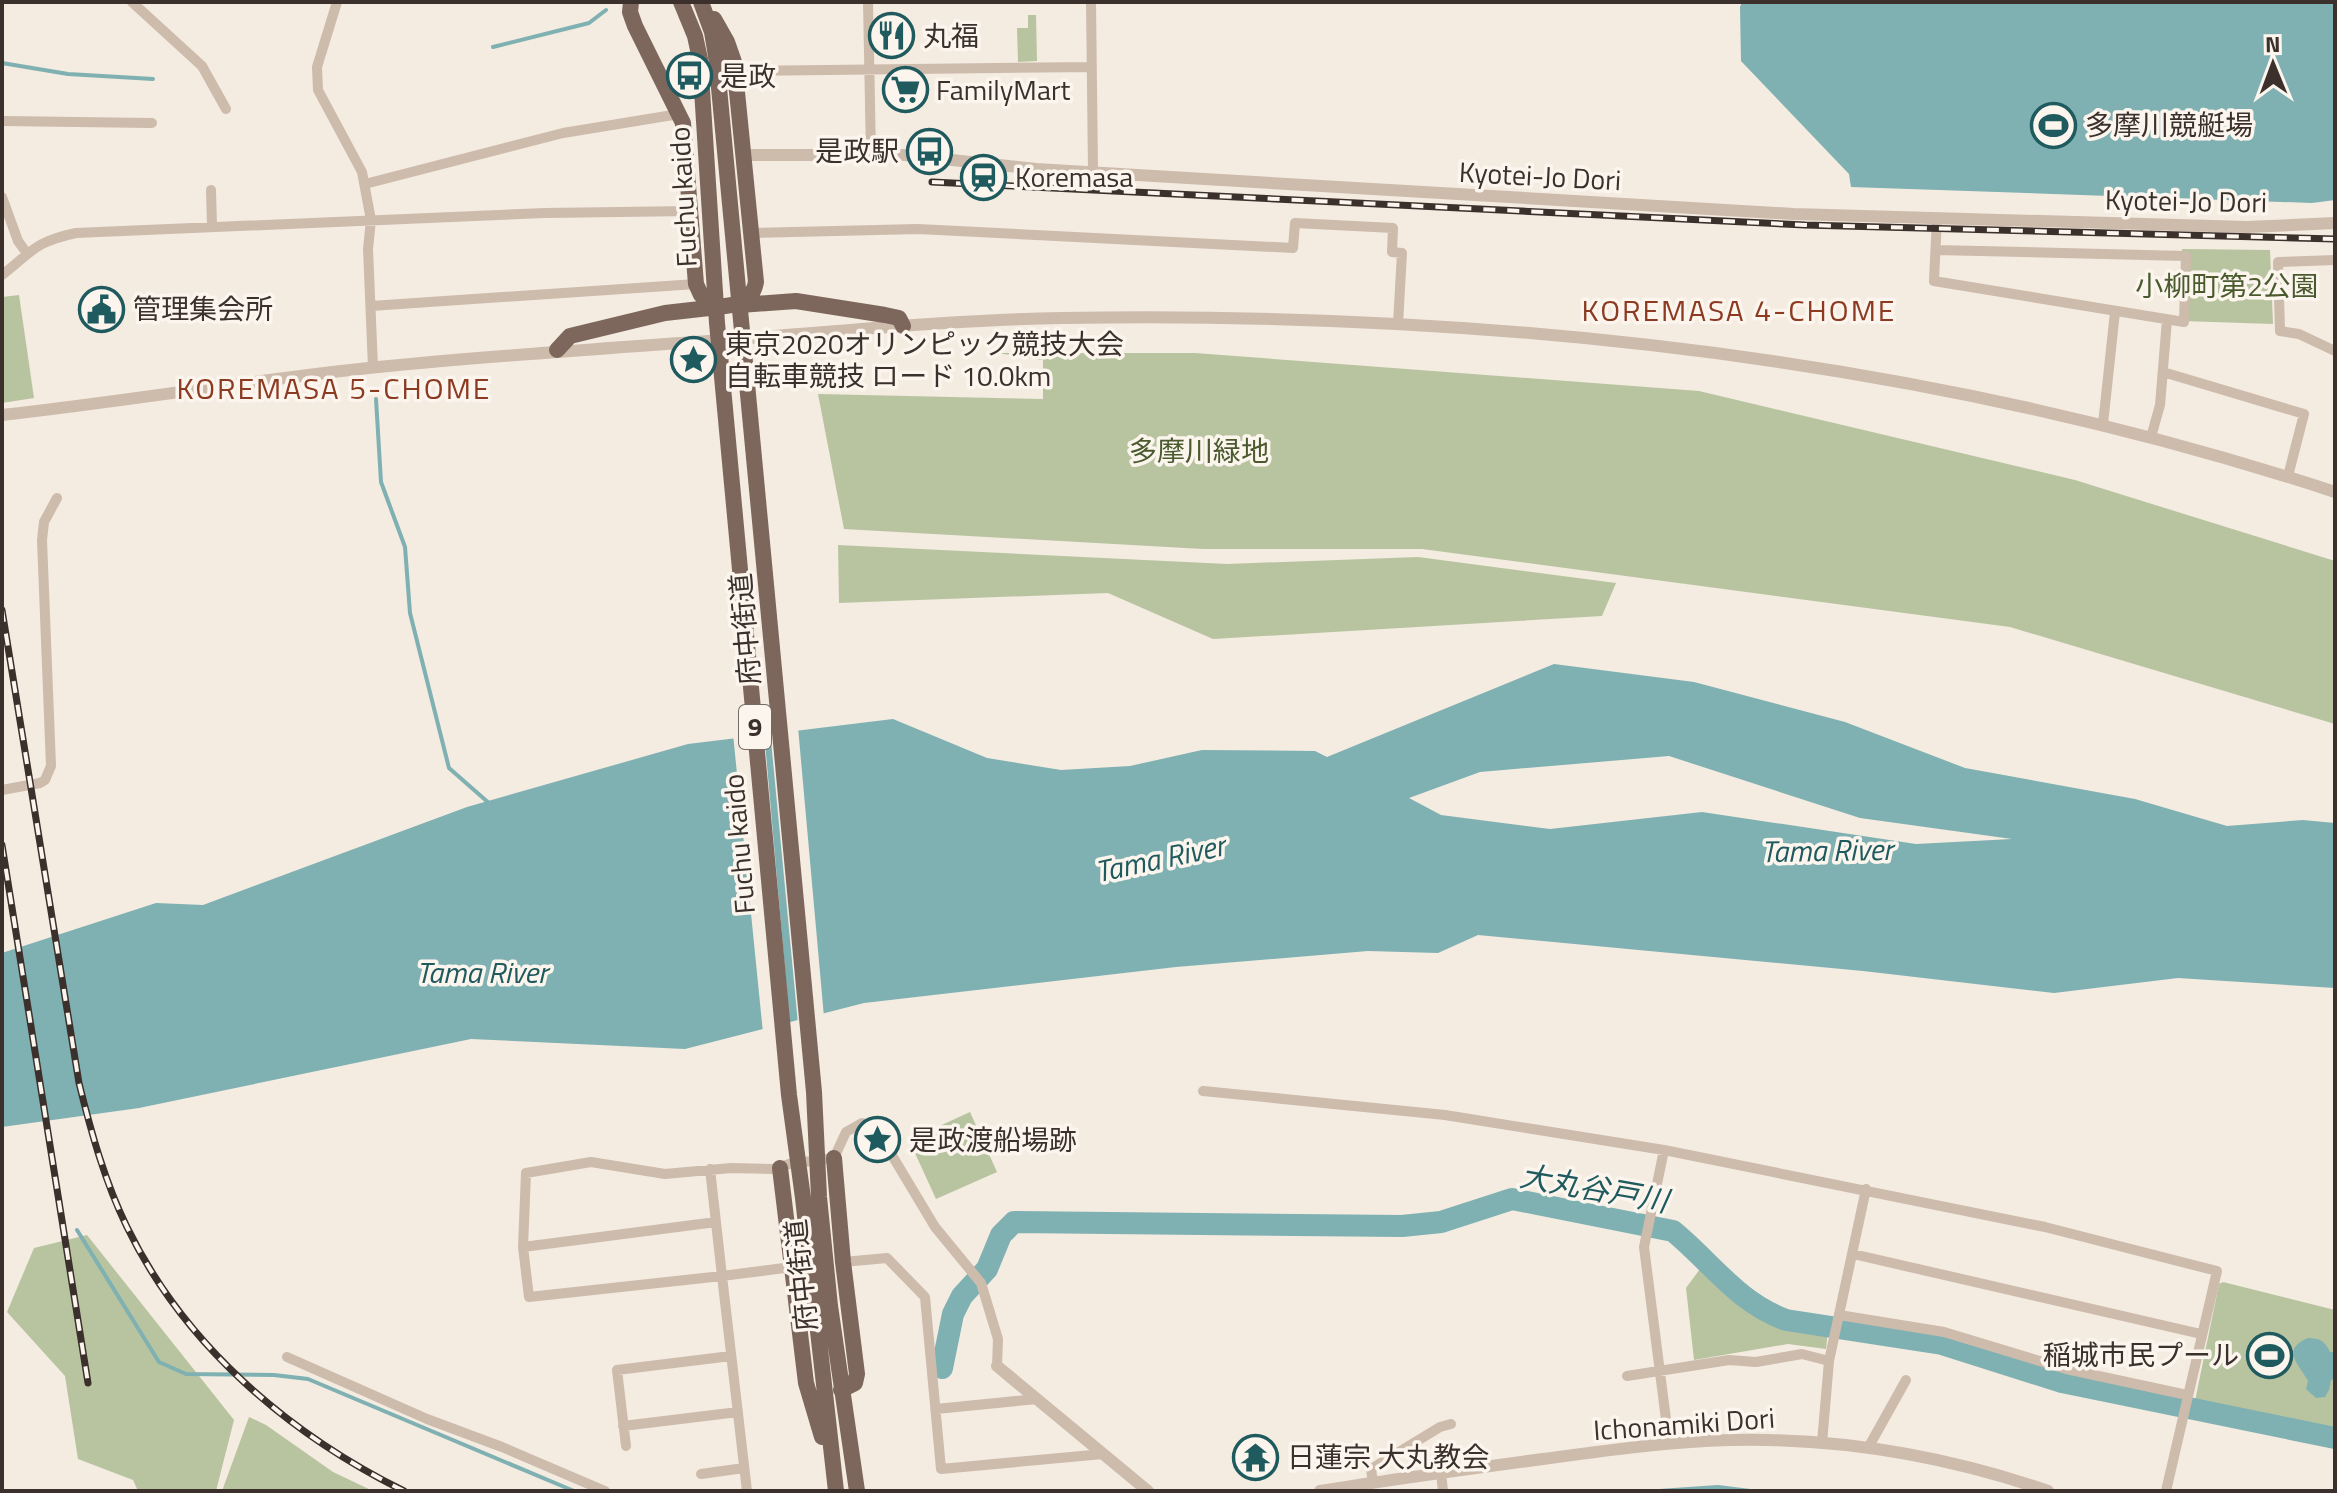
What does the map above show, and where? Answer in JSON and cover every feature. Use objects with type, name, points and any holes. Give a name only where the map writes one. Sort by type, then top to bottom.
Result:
[{"type":"main road","points":[[631,2],[630,12],[635,26],[683,123],[699,289],[695,304],[683,311]]},
{"type":"main road","name":"Fuchu kaido","points":[[681,2],[692,25],[700,59],[719,340],[789,1095],[811,1198],[835,1484]]},
{"type":"main road","points":[[702,4],[727,42],[735,71],[756,282],[751,295],[739,309]]},
{"type":"main road","name":"府中街道","points":[[702,4],[715,44],[814,1092],[816,1126],[811,1198],[857,1491]]},
{"type":"main road","points":[[756,282],[776,303]]},
{"type":"main road","points":[[699,289],[717,311]]},
{"type":"main road","points":[[557,350],[570,336],[683,311],[717,311],[796,301],[899,318],[903,326]]},
{"type":"main road","points":[[834,1158],[857,1374],[855,1383],[841,1390]]},
{"type":"main road","points":[[780,1168],[806,1383],[835,1484]]},
{"type":"street","points":[[132,2],[202,66],[226,109]]},
{"type":"street","points":[[337,2],[317,67],[318,90],[362,172],[365,184],[371,220],[368,249],[373,367]]},
{"type":"street","points":[[868,2],[871,155]]},
{"type":"street","points":[[1091,2],[1093,171]]},
{"type":"street","points":[[735,71],[1092,67]]},
{"type":"street","points":[[365,184],[563,133],[679,114]]},
{"type":"street","points":[[2,121],[152,123]]},
{"type":"street","name":"Kyotei-Jo Dori","points":[[742,155],[905,155],[1036,169],[1743,211],[2247,227],[2335,223]]},
{"type":"street","points":[[211,190],[212,226]]},
{"type":"street","points":[[2,197],[18,241],[26,252]]},
{"type":"street","points":[[2,275],[26,252],[42,242],[76,233],[371,220],[692,211]]},
{"type":"street","points":[[1936,250],[2186,256],[2184,322],[1934,281],[1937,218]]},
{"type":"street","points":[[750,233],[918,229],[1293,248],[1295,223],[1393,228],[1392,252],[1402,253],[1398,324]]},
{"type":"street","points":[[2335,260],[2278,262],[2280,331],[2299,334],[2335,351]]},
{"type":"street","points":[[371,306],[699,289]]},
{"type":"street","points":[[2103,424],[2115,312]]},
{"type":"street","points":[[2,415],[373,367],[557,350],[903,326],[1058,318],[1216,318],[1398,324],[1602,340],[1780,360],[1937,387],[2103,424],[2335,492]]},
{"type":"street","points":[[2151,437],[2160,405],[2167,320]]},
{"type":"street","points":[[2163,372],[2304,414],[2288,476]]},
{"type":"street","points":[[2,790],[40,783],[45,780],[51,766],[42,540],[44,522],[57,498]]},
{"type":"street","points":[[1203,1091],[1445,1115],[1664,1150],[2045,1227],[2217,1271],[2166,1491]]},
{"type":"street","points":[[792,1267],[529,1297],[523,1247],[526,1173],[591,1162],[665,1174],[710,1169],[780,1168],[834,1158],[846,1132],[862,1123],[878,1129],[935,1227],[978,1279],[998,1339],[997,1366],[1148,1491]]},
{"type":"street","points":[[1664,1150],[1644,1247],[1669,1443]]},
{"type":"street","points":[[710,1169],[747,1491]]},
{"type":"street","points":[[1822,1443],[1829,1361],[1866,1189]]},
{"type":"street","points":[[523,1247],[716,1222]]},
{"type":"street","points":[[1853,1254],[2201,1334]]},
{"type":"street","points":[[843,1262],[887,1258],[925,1297],[941,1469],[1103,1454]]},
{"type":"street","points":[[1838,1317],[1944,1332],[2066,1369],[2187,1398]]},
{"type":"street","points":[[1627,1376],[1729,1360],[1756,1362],[1802,1354],[1829,1361]]},
{"type":"street","points":[[626,1446],[617,1370],[731,1356]]},
{"type":"street","points":[[287,1357],[427,1419],[605,1491]]},
{"type":"street","points":[[1868,1448],[1906,1380]]},
{"type":"street","points":[[936,1409],[1037,1399]]},
{"type":"street","points":[[623,1426],[738,1412]]},
{"type":"street","points":[[1373,1483],[1371,1469],[1440,1427],[1451,1424]]},
{"type":"street","name":"Ichonamiki Dori","points":[[1320,1491],[1669,1443],[1747,1440],[1868,1448],[1964,1465],[2048,1491]]},
{"type":"street","points":[[701,1474],[744,1468]]},
{"type":"street","points":[[1441,1473],[1443,1491]]},
{"type":"green space","points":[[1028,15],[1036,15],[1037,61],[1018,62],[1017,28],[1028,28]]},
{"type":"green space","name":"小柳町第2公園","points":[[2182,249],[2270,250],[2273,324],[2183,321]]},
{"type":"green space","points":[[19,295],[34,398],[2,403],[2,297]]},
{"type":"green space","name":"多摩川緑地","points":[[997,353],[1195,353],[1699,391],[2075,480],[2335,561],[2335,724],[2010,627],[1422,549],[1203,549],[844,529],[818,394],[1043,399],[1043,360]]},
{"type":"green space","points":[[838,545],[1227,564],[1418,557],[1616,583],[1602,616],[1213,639],[1108,593],[839,603]]},
{"type":"green space","points":[[970,1112],[997,1172],[936,1199],[909,1140]]},
{"type":"green space","points":[[87,1235],[234,1420],[216,1491],[138,1491],[133,1480],[78,1459],[65,1376],[7,1312],[34,1248]]},
{"type":"green space","points":[[1703,1265],[1730,1292],[1758,1312],[1790,1324],[1828,1331],[1826,1349],[1788,1344],[1694,1360],[1686,1288]]},
{"type":"green space","name":"稲城市民プール","points":[[2223,1282],[2335,1310],[2335,1430],[2195,1401],[2219,1284]]},
{"type":"green space","points":[[249,1417],[266,1425],[333,1472],[373,1491],[222,1491]]},
{"type":"water","name":"多摩川競艇場","points":[[1742,2],[2335,2],[2335,200],[2312,203],[1851,187],[1849,174],[1741,61]]},
{"type":"water","name":"Tama River","points":[[1554,664],[1694,682],[1845,722],[1965,768],[2135,799],[2227,826],[2303,820],[2335,823],[2335,988],[2178,978],[2054,993],[1863,971],[1478,935],[1438,953],[1368,951],[1176,967],[864,1003],[685,1049],[471,1039],[139,1108],[2,1127],[2,953],[156,903],[203,905],[467,807],[688,744],[893,719],[987,758],[1061,770],[1130,766],[1202,750],[1315,751],[1327,757]],"holes":[[[1669,756],[1860,818],[2012,839],[1916,844],[1702,812],[1550,829],[1441,815],[1409,798],[1480,772]]]},
{"type":"water","points":[[2308,1338],[2322,1341],[2333,1352],[2334,1379],[2325,1397],[2316,1398],[2306,1389],[2308,1381],[2294,1358],[2295,1347]]},
{"type":"pier","points":[[798,727],[824,1017],[798,1024],[770,730]]},
{"type":"pier","points":[[764,731],[790,1026],[763,1033],[733,734]]},
{"type":"waterway","points":[[493,47],[589,23],[606,10]]},
{"type":"waterway","points":[[2,63],[68,74],[153,79]]},
{"type":"waterway","points":[[376,399],[381,482],[405,547],[410,613],[449,768],[490,804]]},
{"type":"waterway","name":"大丸谷戸川","points":[[942,1368],[953,1314],[962,1296],[987,1269],[1001,1235],[1014,1222],[1402,1226],[1441,1222],[1512,1199],[1673,1231],[1739,1292],[1786,1320],[1942,1344],[2062,1382],[2335,1438]]},
{"type":"waterway","points":[[77,1230],[159,1362],[186,1374],[274,1375],[308,1379],[574,1491]]},
{"type":"waterway","points":[[1659,1491],[1718,1487],[1750,1491],[1860,1491]]},
{"type":"railway","points":[[932,182],[1805,225],[2335,239]]},
{"type":"railway","points":[[2,610],[79,1083],[99,1156],[119,1210],[151,1270],[178,1310],[244,1382],[320,1442],[404,1491]]},
{"type":"railway","points":[[2,845],[88,1383]]},
{"type":"place","name":"丸福","points":[[892,36]]},
{"type":"place","name":"是政","points":[[689,76]]},
{"type":"place","name":"FamilyMart","points":[[905,90]]},
{"type":"place","name":"多摩川競艇場","points":[[2054,125]]},
{"type":"place","name":"是政駅","points":[[930,151]]},
{"type":"place","name":"Koremasa","points":[[984,177]]},
{"type":"place","name":"管理集会所","points":[[102,309]]},
{"type":"place","name":"東京2020オリンピック競技大会 自転車競技 ロード 10.0km","points":[[694,360]]},
{"type":"place","name":"是政渡船場跡","points":[[878,1140]]},
{"type":"place","name":"稲城市民プール","points":[[2270,1355]]},
{"type":"place","name":"日蓮宗 大丸教会","points":[[1256,1457]]},
{"type":"district","name":"KOREMASA 4-CHOME","points":[[1739,311]]},
{"type":"district","name":"KOREMASA 5-CHOME","points":[[334,389]]}]
